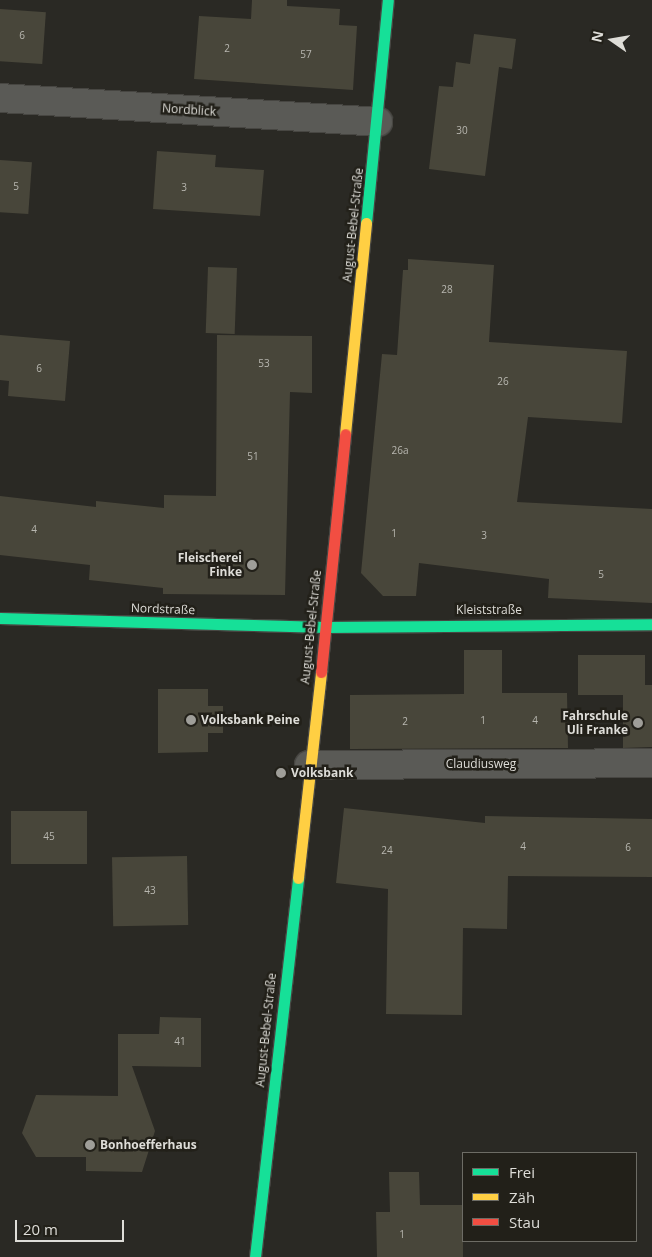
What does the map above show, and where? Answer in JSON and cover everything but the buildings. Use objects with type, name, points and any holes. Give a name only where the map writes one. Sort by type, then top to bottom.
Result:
[{"type":"street","name":"August-Bebel-Straße","points":[[255,1257],[326,627],[378,122],[388,0]]},
{"type":"street","name":"Nordblick","points":[[0,98],[378,122]]},
{"type":"street","name":"Nordstraße","points":[[0,618],[326,627]]},
{"type":"street","name":"Kleiststraße","points":[[326,627],[652,624]]},
{"type":"street","name":"Claudiusweg","points":[[309,765],[652,763]]},
{"type":"traffic: fast","points":[[366,223],[388,0]]},
{"type":"traffic: fast","points":[[0,618],[326,627],[652,624]]},
{"type":"traffic: fast","points":[[255,1257],[298,878]]},
{"type":"traffic: slow","points":[[345,434],[366,223]]},
{"type":"traffic: slow","points":[[298,878],[321,672]]},
{"type":"traffic: jam","points":[[321,672],[345,434]]},
{"type":"place","name":"Fleischerei Finke","points":[[252,565]]},
{"type":"place","name":"Volksbank Peine","points":[[191,720]]},
{"type":"place","name":"Fahrschule Uli Franke","points":[[638,723]]},
{"type":"place","name":"Volksbank","points":[[281,773]]},
{"type":"place","name":"Bonhoefferhaus","points":[[90,1145]]}]
